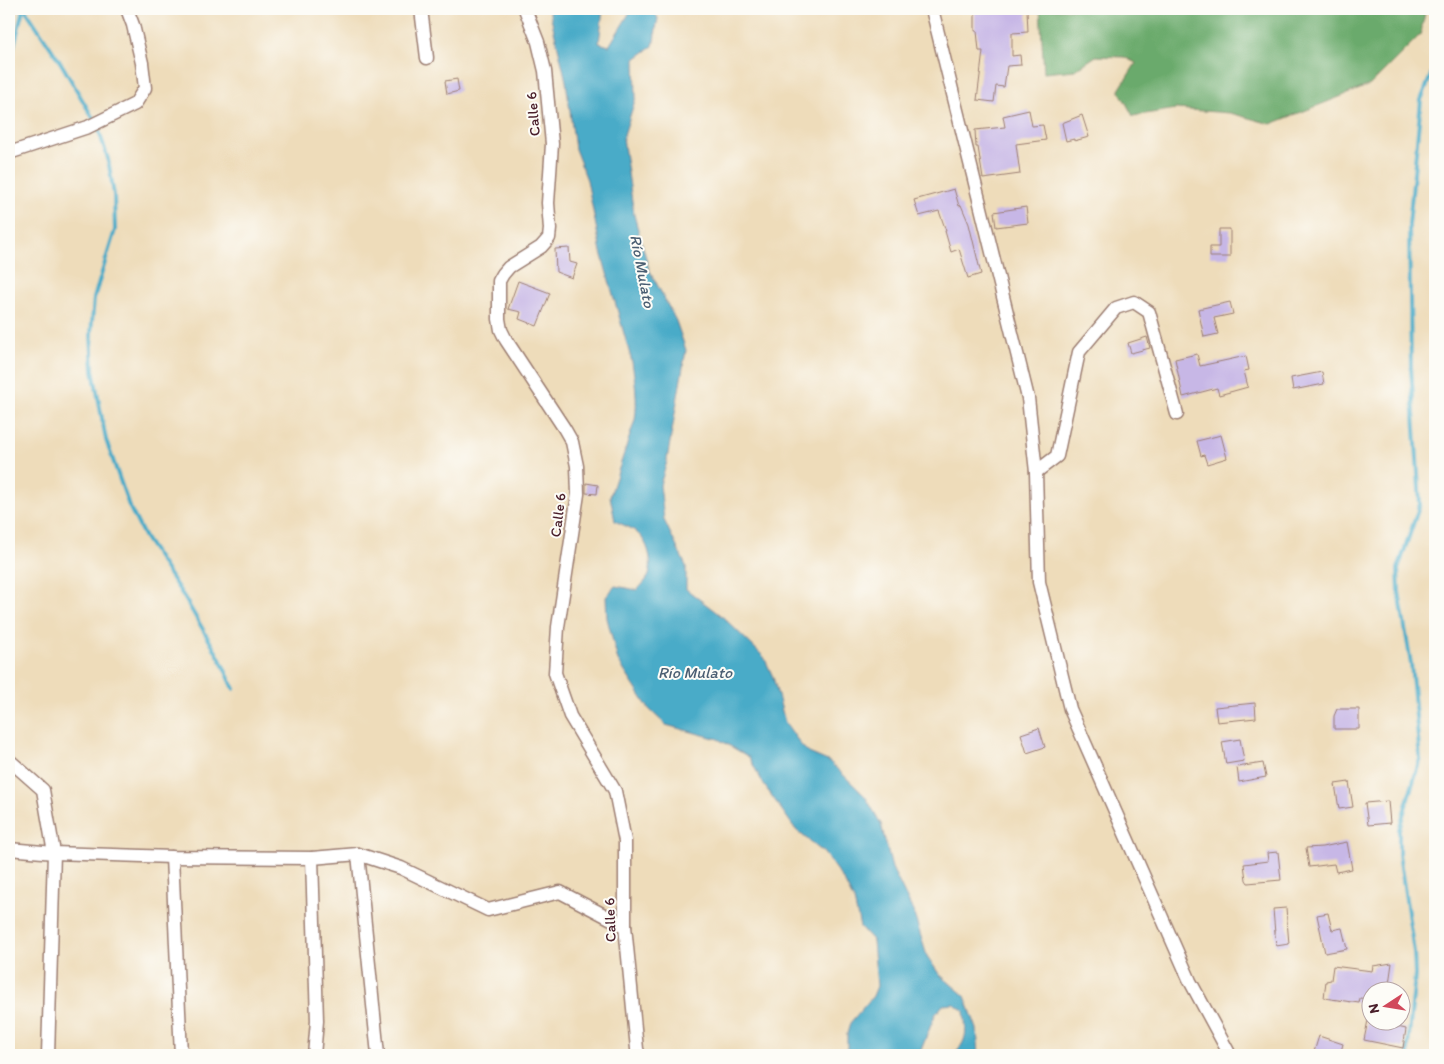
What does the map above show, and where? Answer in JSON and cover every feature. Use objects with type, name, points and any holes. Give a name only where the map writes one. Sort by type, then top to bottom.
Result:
[{"type":"street","points":[[9,153],[88,127],[135,104],[145,88],[142,63],[127,9]]},
{"type":"street","points":[[421,9],[428,58]]},
{"type":"street","name":"Calle 6","points":[[525,9],[538,42],[545,71],[552,144],[548,203],[550,230],[548,238],[542,247],[509,267],[503,274],[500,280],[499,319],[501,330],[506,340],[551,406],[572,442],[577,466],[578,494],[558,627],[555,673],[570,716],[615,791],[625,841],[625,926],[639,1055]]},
{"type":"street","points":[[932,9],[1028,398],[1036,472],[1039,582],[1070,709],[1190,981],[1230,1055]]},
{"type":"street","points":[[1036,472],[1057,456],[1079,352],[1116,308],[1134,302],[1149,312],[1177,414]]},
{"type":"street","points":[[9,760],[43,790],[54,853],[48,1055]]},
{"type":"street","points":[[9,849],[54,853],[172,857],[312,858],[358,854],[401,868],[488,910],[560,892],[625,926]]},
{"type":"street","points":[[358,854],[378,1055]]},
{"type":"street","points":[[172,857],[181,1055]]},
{"type":"street","points":[[312,858],[317,1021],[314,1055]]},
{"type":"green space","points":[[1040,9],[1426,9],[1420,35],[1370,85],[1271,124],[1230,113],[1176,109],[1133,116],[1119,90],[1136,63],[1124,57],[1096,56],[1075,70],[1044,73]]},
{"type":"water","name":"Río Mulato","points":[[549,9],[603,9],[599,43],[609,46],[632,9],[652,9],[658,18],[653,46],[635,59],[636,97],[623,138],[634,215],[649,269],[676,321],[686,350],[666,465],[660,485],[664,520],[686,566],[686,589],[724,618],[764,657],[773,677],[785,722],[801,745],[809,753],[830,762],[865,796],[881,824],[892,868],[913,911],[927,956],[939,974],[965,996],[977,1029],[979,1055],[954,1055],[962,1044],[966,1030],[964,1011],[954,1004],[943,1005],[935,1015],[919,1055],[847,1055],[847,1034],[850,1023],[873,996],[877,986],[873,941],[860,927],[854,901],[844,881],[824,853],[796,830],[764,785],[749,757],[718,739],[666,725],[649,709],[618,661],[607,618],[606,597],[615,586],[637,590],[647,579],[650,569],[650,557],[644,540],[634,530],[615,521],[610,496],[635,420],[635,384],[632,362],[601,252],[587,180],[575,149],[566,81]]},
{"type":"building","points":[[975,9],[1027,10],[1028,32],[1012,33],[1012,56],[1020,55],[1021,65],[1007,66],[1004,87],[996,86],[994,102],[977,100],[983,51],[979,51],[977,31],[975,31]]},
{"type":"building","points":[[457,79],[459,91],[447,94],[445,81]]},
{"type":"building","points":[[1029,110],[1032,126],[1043,125],[1046,140],[1016,144],[1020,174],[983,179],[978,147],[976,147],[975,130],[1005,127],[1003,116]]},
{"type":"building","points":[[1082,115],[1089,137],[1066,141],[1062,123]]},
{"type":"building","points":[[954,189],[959,206],[961,205],[969,224],[981,274],[968,278],[959,249],[951,252],[939,211],[919,216],[914,200]]},
{"type":"building","points":[[1026,207],[1028,223],[996,227],[994,212]]},
{"type":"building","points":[[1219,229],[1230,229],[1230,257],[1210,257],[1210,247],[1219,247]]},
{"type":"building","points":[[569,248],[570,262],[577,264],[572,278],[556,272],[555,249]]},
{"type":"building","points":[[518,281],[550,293],[537,326],[519,319],[521,312],[508,309]]},
{"type":"building","points":[[1230,302],[1233,314],[1214,318],[1218,334],[1204,337],[1198,309]]},
{"type":"building","points":[[1147,337],[1150,348],[1131,353],[1128,343]]},
{"type":"building","points":[[1197,354],[1200,366],[1246,356],[1249,370],[1244,371],[1248,387],[1219,395],[1217,388],[1183,397],[1175,359]]},
{"type":"building","points":[[1322,372],[1324,384],[1293,390],[1291,378]]},
{"type":"building","points":[[1221,435],[1227,458],[1207,464],[1204,455],[1201,456],[1197,441]]},
{"type":"building","points":[[586,483],[598,485],[597,494],[586,493]]},
{"type":"building","points":[[1255,703],[1256,718],[1217,722],[1215,707]]},
{"type":"building","points":[[1337,709],[1359,709],[1359,729],[1334,729],[1334,716]]},
{"type":"building","points":[[1039,728],[1045,747],[1027,753],[1021,734]]},
{"type":"building","points":[[1240,739],[1244,761],[1226,764],[1222,742]]},
{"type":"building","points":[[1263,763],[1266,777],[1239,782],[1237,767]]},
{"type":"building","points":[[1349,782],[1353,807],[1339,809],[1335,784]]},
{"type":"building","points":[[1388,801],[1390,823],[1368,825],[1365,803]]},
{"type":"building","points":[[1347,842],[1352,869],[1336,872],[1334,864],[1309,867],[1306,848]]},
{"type":"building","points":[[1278,852],[1281,880],[1248,883],[1244,864],[1268,861],[1267,853]]},
{"type":"building","points":[[1286,908],[1289,944],[1276,946],[1273,909]]},
{"type":"building","points":[[1328,913],[1332,930],[1342,928],[1347,949],[1325,953],[1317,915]]},
{"type":"building","points":[[1392,963],[1389,982],[1362,982],[1362,998],[1360,998],[1359,1003],[1324,998],[1326,981],[1331,980],[1333,966],[1372,971],[1373,966]]},
{"type":"building","points":[[1366,1032],[1406,1032],[1403,1048],[1364,1040]]},
{"type":"building","points":[[1319,1036],[1343,1044],[1340,1055],[1313,1055]]},
{"type":"waterway","points":[[9,67],[23,9]]},
{"type":"waterway","points":[[25,9],[62,65],[97,125],[108,159],[114,195],[115,230],[94,298],[91,334],[93,370],[106,440],[129,506],[145,538],[184,597],[219,657],[234,689]]},
{"type":"waterway","points":[[1408,1055],[1415,975],[1414,952],[1399,854],[1399,829],[1420,759],[1411,664],[1399,592],[1398,569],[1420,504],[1411,368],[1409,225],[1421,100],[1435,65]]}]
